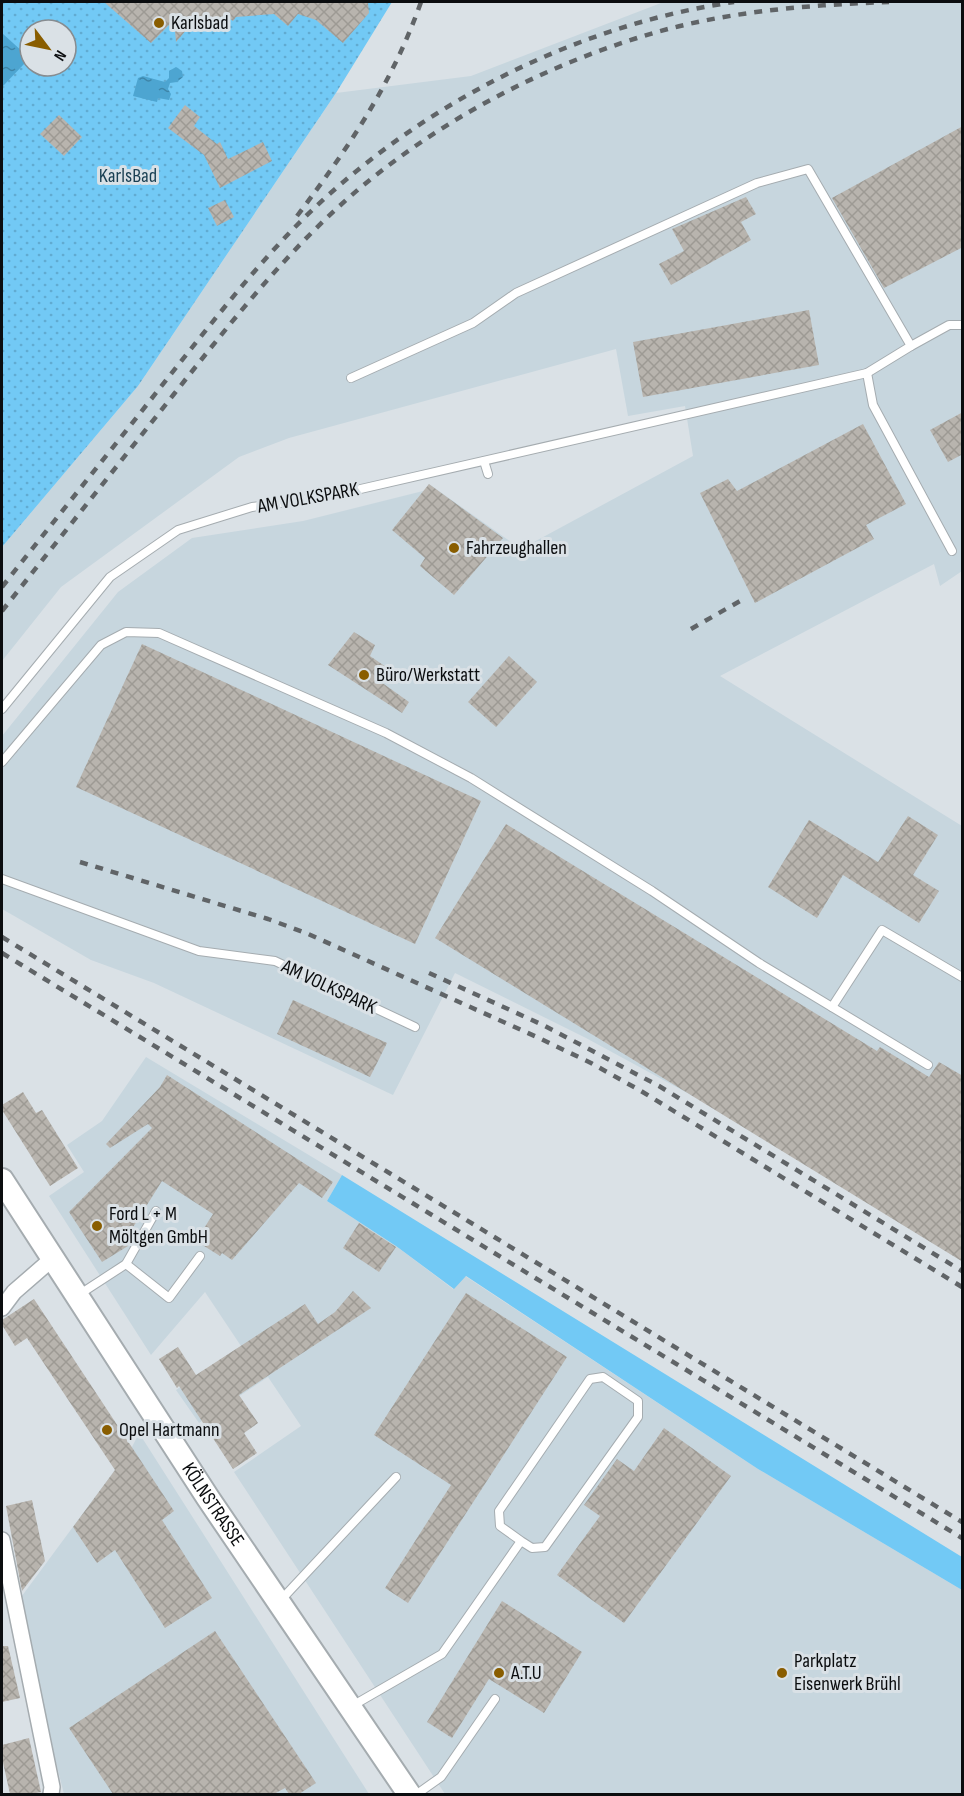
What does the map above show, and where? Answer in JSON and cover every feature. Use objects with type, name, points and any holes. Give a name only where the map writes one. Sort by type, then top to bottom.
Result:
[{"type":"main road","name":"KÖLNSTRASSE","points":[[2,1180],[208,1498],[409,1794]]},
{"type":"street","points":[[2,1308],[14,1292],[52,1259]]},
{"type":"street","points":[[2,1540],[52,1787],[51,1794]]},
{"type":"lane","points":[[351,378],[473,323],[516,293],[757,183],[808,169],[910,346]]},
{"type":"lane","name":"AM VOLKSPARK","points":[[2,709],[110,577],[178,530],[252,507],[330,495],[686,416],[867,373],[949,325],[963,325]]},
{"type":"lane","points":[[867,373],[873,405],[952,551]]},
{"type":"lane","points":[[484,461],[488,474]]},
{"type":"lane","points":[[2,762],[101,645],[126,632],[159,633],[386,733],[471,778],[759,963],[928,1065]]},
{"type":"lane","name":"AM VOLKSPARK","points":[[2,879],[199,951],[275,961],[415,1027]]},
{"type":"lane","points":[[832,1007],[882,930],[963,977]]},
{"type":"lane","points":[[76,1296],[126,1264],[156,1211]]},
{"type":"lane","points":[[126,1264],[169,1298],[200,1256]]},
{"type":"lane","points":[[603,1377],[638,1401],[638,1417],[545,1547],[532,1548],[521,1540],[500,1526],[499,1510],[590,1379],[603,1377]]},
{"type":"lane","points":[[279,1602],[396,1477]]},
{"type":"lane","points":[[350,1708],[442,1653],[521,1540]]},
{"type":"lane","points":[[417,1794],[441,1777],[495,1698]]},
{"type":"shaded area","points":[[962,2],[962,571],[940,586],[934,564],[720,676],[962,826],[962,1261],[726,1114],[586,1038],[455,973],[393,1095],[154,983],[91,960],[2,909],[2,736],[118,592],[192,538],[303,521],[427,490],[429,484],[521,549],[693,456],[685,406],[628,416],[616,349],[289,438],[239,457],[61,587],[2,661],[2,547],[138,386],[336,93],[471,76],[661,3]]},
{"type":"shaded area","points":[[146,1057],[342,1175],[327,1201],[396,1246],[453,1289],[465,1276],[758,1469],[962,1590],[962,1794],[445,1794],[234,1472],[301,1426],[268,1377],[199,1423],[176,1390],[241,1346],[205,1292],[151,1355],[49,1196],[84,1172],[67,1145],[102,1121]]},
{"type":"shaded area","points":[[139,1433],[369,1794],[64,1794],[16,1604],[132,1447]]},
{"type":"green space","name":"KarlsBad","points":[[2,2],[392,2],[336,93],[138,386],[2,547]]},
{"type":"green space","points":[[342,1175],[962,1557],[962,1590],[758,1469],[466,1276],[454,1289],[396,1246],[327,1201]]},
{"type":"water","points":[[2,33],[18,48],[18,70],[3,86]]},
{"type":"water","points":[[176,67],[182,71],[183,77],[177,82],[170,83],[169,100],[158,98],[157,102],[133,96],[138,78],[143,76],[165,82],[169,78],[169,71]]},
{"type":"building","name":"Karlsbad","points":[[104,2],[368,2],[369,13],[343,43],[316,20],[298,14],[288,26],[274,14],[236,17],[233,21],[227,17],[195,20],[176,42],[174,20],[151,43]]},
{"type":"building","points":[[185,105],[200,117],[194,126],[217,144],[220,142],[228,159],[263,142],[272,161],[220,188],[204,155],[168,128]]},
{"type":"building","points":[[59,115],[82,137],[64,156],[40,134]]},
{"type":"building","points":[[963,126],[963,247],[884,288],[832,198]]},
{"type":"building","points":[[746,197],[756,214],[741,222],[751,240],[671,285],[659,264],[684,251],[672,229]]},
{"type":"building","points":[[225,200],[234,217],[217,226],[208,208]]},
{"type":"building","points":[[809,310],[819,365],[643,397],[633,342]]},
{"type":"building","points":[[963,412],[963,454],[948,462],[930,430]]},
{"type":"building","points":[[863,424],[906,504],[866,525],[874,539],[755,603],[700,493],[728,479],[737,491]]},
{"type":"building","name":"Fahrzeughallen","points":[[429,484],[503,538],[454,595],[420,566],[425,558],[392,530]]},
{"type":"building","name":"Büro/Werkstatt","points":[[354,632],[375,645],[370,656],[389,669],[381,682],[409,702],[402,713],[328,665]]},
{"type":"building","points":[[142,644],[481,801],[415,944],[76,787]]},
{"type":"building","points":[[509,656],[537,682],[496,727],[468,702]]},
{"type":"building","points":[[908,816],[938,835],[913,875],[939,891],[919,923],[843,875],[817,918],[768,887],[809,820],[878,862]]},
{"type":"building","points":[[506,824],[877,1051],[880,1047],[929,1077],[939,1062],[963,1076],[963,1262],[435,938]]},
{"type":"building","points":[[293,1000],[387,1043],[370,1077],[277,1034]]},
{"type":"building","points":[[167,1075],[333,1182],[322,1198],[299,1183],[232,1260],[222,1253],[220,1256],[196,1241],[213,1214],[162,1181],[125,1240],[128,1246],[102,1262],[69,1212],[152,1128],[148,1124],[110,1148],[106,1144],[160,1087]]},
{"type":"building","points":[[23,1092],[36,1113],[42,1110],[78,1168],[50,1186],[2,1110],[2,1105]]},
{"type":"building","points":[[359,1223],[396,1247],[379,1272],[343,1248]]},
{"type":"building","points":[[353,1291],[371,1308],[239,1395],[258,1423],[244,1433],[257,1453],[233,1469],[159,1359],[178,1347],[196,1375],[305,1304],[318,1324],[335,1312]]},
{"type":"building","points":[[466,1293],[567,1357],[408,1603],[385,1588],[451,1485],[374,1435]]},
{"type":"building","points":[[34,1299],[174,1511],[162,1520],[212,1598],[165,1628],[115,1550],[97,1563],[73,1527],[115,1470],[27,1338],[15,1346],[2,1325],[2,1320]]},
{"type":"building","points":[[664,1428],[731,1476],[624,1623],[557,1575],[600,1516],[584,1505],[617,1459],[634,1471]]},
{"type":"building","points":[[32,1500],[45,1561],[22,1591],[6,1506]]},
{"type":"building","points":[[502,1601],[582,1652],[544,1713],[489,1679],[452,1738],[427,1722]]},
{"type":"building","points":[[215,1631],[316,1783],[299,1794],[289,1794],[285,1788],[274,1794],[113,1794],[69,1728]]},
{"type":"building","points":[[2,1646],[8,1646],[20,1698],[2,1702]]},
{"type":"building","points":[[29,1738],[41,1792],[10,1794],[2,1758],[2,1745]]},
{"type":"railway","points":[[297,216],[368,114],[397,60],[421,2]]},
{"type":"railway","points":[[2,587],[244,284],[303,219],[368,162],[415,128],[464,97],[515,70],[568,47],[623,28],[678,13],[734,2]]},
{"type":"railway","points":[[2,611],[218,339],[285,260],[360,188],[424,140],[457,119],[527,82],[563,65],[637,38],[699,22],[762,11],[889,2]]},
{"type":"railway","points":[[691,629],[740,601]]},
{"type":"railway","points":[[80,862],[268,919],[306,933],[591,1063],[641,1091],[962,1287]]},
{"type":"railway","points":[[2,937],[962,1522]]},
{"type":"railway","points":[[2,953],[962,1538]]},
{"type":"railway","points":[[429,973],[545,1026],[659,1086],[962,1271]]},
{"type":"place","name":"Karlsbad","points":[[159,23]]},
{"type":"place","name":"Fahrzeughallen","points":[[454,548]]},
{"type":"place","name":"Büro/Werkstatt","points":[[364,675]]},
{"type":"place","name":"Ford L + M Möltgen GmbH","points":[[97,1226]]},
{"type":"place","name":"Opel Hartmann","points":[[107,1430]]},
{"type":"place","name":"A.T.U","points":[[499,1673]]},
{"type":"place","name":"Parkplatz Eisenwerk Brühl","points":[[782,1673]]}]
